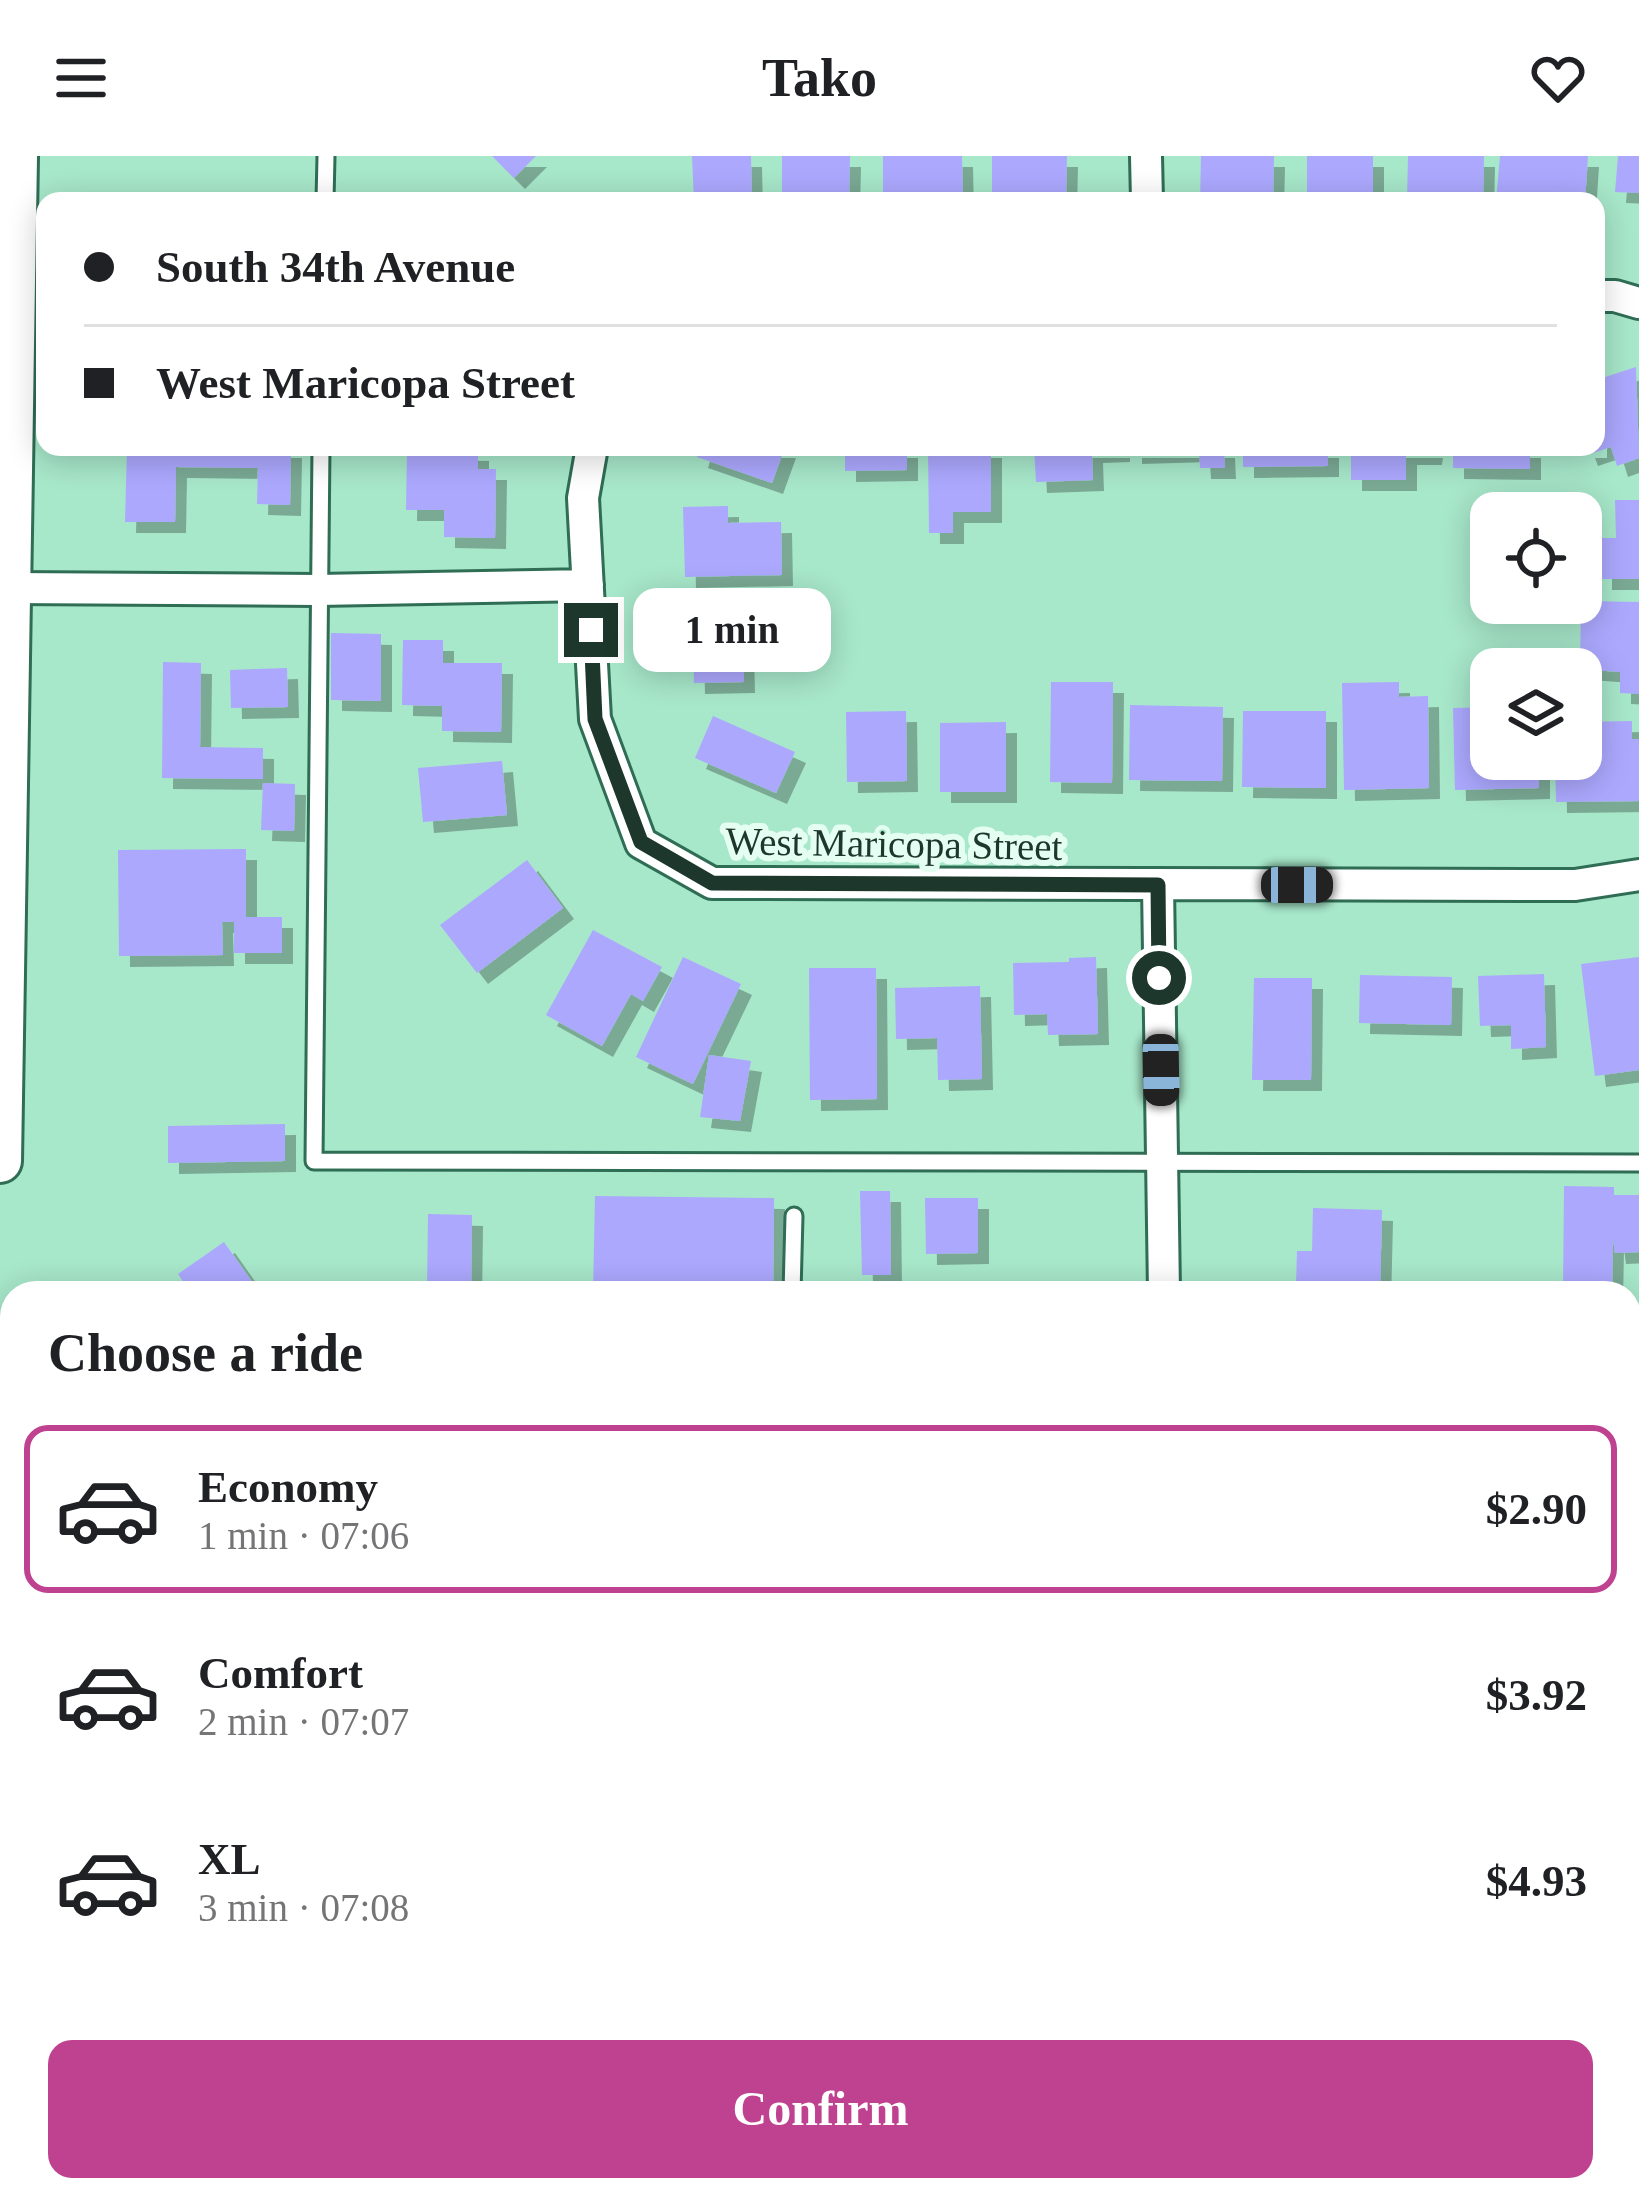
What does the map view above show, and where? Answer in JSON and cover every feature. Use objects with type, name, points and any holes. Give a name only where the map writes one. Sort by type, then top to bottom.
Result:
[{"type":"main road","points":[[0,1161],[9,588],[5,509],[16,156]]},
{"type":"street","points":[[1146,156],[1147,192]]},
{"type":"street","points":[[1605,296],[1639,303]]},
{"type":"street","name":"West Maricopa Street","points":[[591,456],[584,497],[595,719],[641,842],[712,883],[1575,885],[1639,875]]},
{"type":"street","points":[[9,588],[318,590],[588,585]]},
{"type":"street","points":[[1158,885],[1164,1281]]},
{"type":"lane","points":[[325,192],[326,156]]},
{"type":"lane","points":[[321,456],[314,1161],[1639,1163]]},
{"type":"lane","points":[[792,1281],[794,1216]]},
{"type":"building","points":[[492,156],[536,156],[514,178]]},
{"type":"building","points":[[692,156],[751,156],[752,192],[694,192]]},
{"type":"building","points":[[782,156],[850,156],[849,192],[782,192]]},
{"type":"building","points":[[883,156],[962,156],[963,192],[883,192]]},
{"type":"building","points":[[992,156],[1067,156],[1066,192],[992,192]]},
{"type":"building","points":[[1201,156],[1274,156],[1273,192],[1200,192]]},
{"type":"building","points":[[1307,156],[1373,156],[1373,192],[1307,192]]},
{"type":"building","points":[[1408,156],[1484,156],[1483,192],[1407,192]]},
{"type":"building","points":[[1500,156],[1588,156],[1586,192],[1497,192]]},
{"type":"building","points":[[1618,156],[1639,156],[1639,193],[1615,192]]},
{"type":"building","points":[[1636,367],[1639,458],[1617,466],[1611,447],[1605,449],[1605,377]]},
{"type":"building","points":[[127,456],[291,456],[290,505],[257,504],[258,468],[176,467],[175,522],[125,522]]},
{"type":"building","points":[[407,456],[478,456],[478,469],[496,469],[495,538],[444,537],[444,510],[406,510]]},
{"type":"building","points":[[697,456],[782,456],[772,483]]},
{"type":"building","points":[[845,456],[907,456],[907,470],[845,471]]},
{"type":"building","points":[[928,456],[991,456],[991,512],[953,512],[953,533],[929,533]]},
{"type":"building","points":[[1035,456],[1092,456],[1093,480],[1036,482]]},
{"type":"building","points":[[1199,456],[1224,456],[1225,468],[1200,468]]},
{"type":"building","points":[[1243,456],[1328,456],[1328,466],[1243,467]]},
{"type":"building","points":[[1351,456],[1406,456],[1406,480],[1351,480]]},
{"type":"building","points":[[1453,456],[1530,456],[1530,469],[1453,468]]},
{"type":"building","points":[[1615,500],[1639,500],[1639,579],[1602,579],[1602,538],[1616,538]]},
{"type":"building","points":[[728,506],[728,523],[781,522],[782,575],[685,577],[683,507]]},
{"type":"building","points":[[742,600],[744,682],[694,683],[692,601]]},
{"type":"building","points":[[1602,601],[1639,602],[1639,694],[1620,693],[1620,672],[1602,671],[1602,648],[1580,648],[1581,624],[1602,624]]},
{"type":"building","points":[[331,633],[381,634],[381,701],[331,700]]},
{"type":"building","points":[[403,640],[443,640],[443,663],[502,663],[501,732],[442,731],[442,706],[402,705]]},
{"type":"building","points":[[163,662],[201,663],[200,747],[263,748],[263,779],[162,778]]},
{"type":"building","points":[[287,668],[288,707],[231,708],[230,670]]},
{"type":"building","points":[[1051,682],[1113,682],[1112,783],[1050,782]]},
{"type":"building","points":[[1399,682],[1399,697],[1428,696],[1429,788],[1344,790],[1342,683]]},
{"type":"building","points":[[1130,705],[1223,707],[1222,781],[1129,780]]},
{"type":"building","points":[[1453,708],[1470,708],[1470,780],[1539,780],[1539,788],[1455,790]]},
{"type":"building","points":[[906,711],[907,781],[847,782],[846,712]]},
{"type":"building","points":[[1243,711],[1326,711],[1326,788],[1242,787]]},
{"type":"building","points":[[713,716],[795,752],[776,793],[695,758]]},
{"type":"building","points":[[1632,721],[1632,739],[1639,739],[1639,801],[1556,802],[1555,780],[1602,780],[1602,722]]},
{"type":"building","points":[[1006,722],[1006,792],[940,792],[940,723]]},
{"type":"building","points":[[502,761],[507,815],[423,822],[418,768]]},
{"type":"building","points":[[263,783],[295,784],[294,831],[261,830]]},
{"type":"building","points":[[246,849],[246,917],[282,917],[282,953],[234,953],[234,922],[222,922],[223,955],[119,956],[118,850]]},
{"type":"building","points":[[527,860],[563,908],[477,973],[440,925]]},
{"type":"building","points":[[593,930],[662,967],[643,1001],[631,994],[602,1046],[546,1015]]},
{"type":"building","points":[[683,957],[741,984],[693,1084],[636,1057]]},
{"type":"building","points":[[1096,957],[1098,1034],[1048,1035],[1047,1014],[1014,1015],[1013,963]]},
{"type":"building","points":[[1639,957],[1639,1070],[1595,1076],[1581,964]]},
{"type":"building","points":[[809,968],[876,968],[877,1099],[810,1100]]},
{"type":"building","points":[[1544,974],[1546,1047],[1511,1049],[1511,1025],[1480,1026],[1478,976]]},
{"type":"building","points":[[1360,975],[1452,977],[1451,1025],[1359,1023]]},
{"type":"building","points":[[1254,978],[1312,978],[1311,1080],[1252,1080]]},
{"type":"building","points":[[980,986],[982,1079],[938,1080],[937,1038],[896,1039],[895,988]]},
{"type":"building","points":[[709,1055],[751,1061],[740,1121],[700,1117]]},
{"type":"building","points":[[285,1124],[285,1161],[168,1163],[168,1126]]},
{"type":"building","points":[[1564,1186],[1614,1187],[1614,1195],[1639,1195],[1639,1252],[1615,1253],[1613,1238],[1612,1281],[1563,1281]]},
{"type":"building","points":[[860,1191],[890,1191],[891,1275],[862,1275]]},
{"type":"building","points":[[595,1196],[774,1198],[773,1281],[593,1281]]},
{"type":"building","points":[[925,1198],[978,1198],[978,1253],[926,1254]]},
{"type":"building","points":[[1313,1208],[1382,1210],[1380,1281],[1296,1281],[1297,1251],[1312,1251]]},
{"type":"building","points":[[428,1214],[472,1215],[471,1281],[427,1281]]},
{"type":"building","points":[[224,1242],[252,1281],[183,1281],[178,1274]]},
{"type":"route","points":[[591,630],[595,719],[641,842],[712,883],[1158,885],[1159,978]]}]
